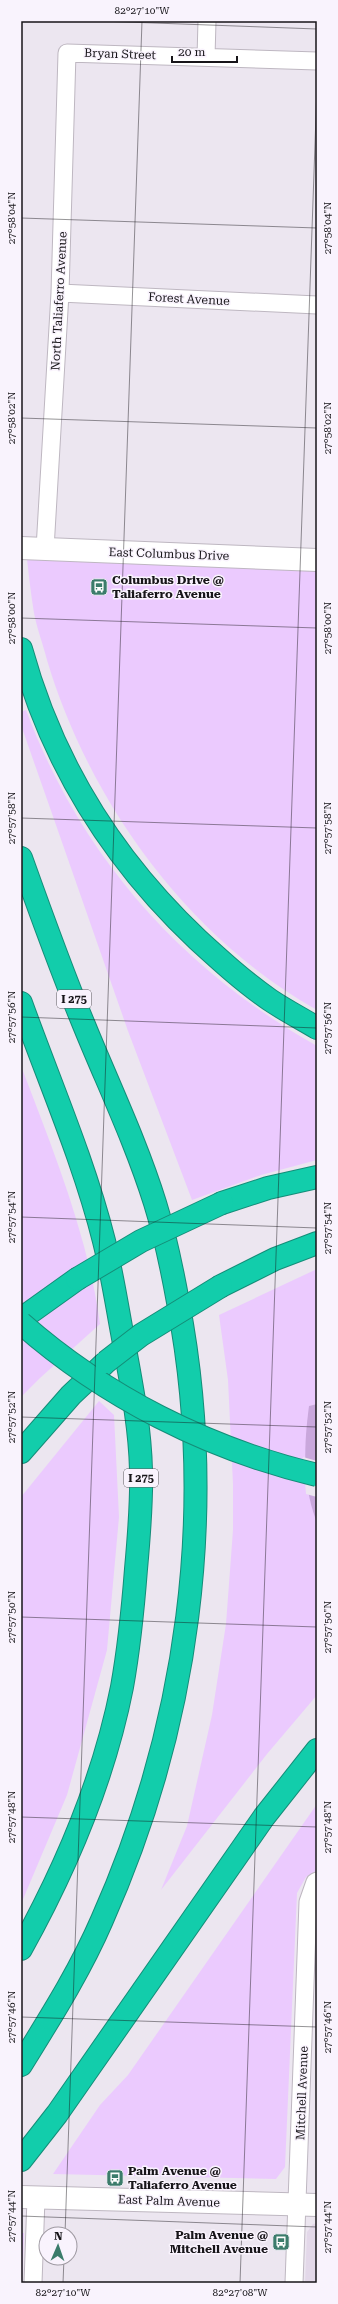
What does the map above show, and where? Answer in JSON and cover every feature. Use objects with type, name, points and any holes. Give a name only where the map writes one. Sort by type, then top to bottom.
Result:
[{"type":"highway","points":[[21,649],[28,676],[50,735],[78,791],[112,843],[144,885],[223,963],[270,999],[317,1028]]},
{"type":"highway","name":"I 275","points":[[21,858],[79,1013],[132,1138],[156,1205],[172,1269],[186,1342],[193,1400],[196,1523],[192,1584],[183,1655],[149,1796],[127,1860],[102,1922],[76,1973],[21,2065]]},
{"type":"highway","name":"I 275","points":[[21,1003],[92,1199],[104,1242],[128,1364],[138,1428],[141,1470],[140,1525],[136,1580],[130,1636],[121,1689],[87,1807],[40,1916],[21,1949]]},
{"type":"highway","points":[[21,1319],[77,1279],[141,1240],[222,1203],[268,1188],[317,1177]]},
{"type":"highway","points":[[21,1452],[72,1395],[106,1362],[141,1335],[221,1286],[274,1259],[317,1244]]},
{"type":"highway","points":[[21,1323],[47,1346],[102,1384],[168,1421],[239,1452],[317,1475]]},
{"type":"highway","points":[[21,2160],[57,2114],[264,1817],[317,1750]]},
{"type":"main road","name":"East Columbus Drive","points":[[21,548],[317,560]]},
{"type":"main road","name":"East Palm Avenue","points":[[29,2197],[307,2205]]},
{"type":"street","points":[[206,57],[207,21]]},
{"type":"street","name":"Bryan Street","points":[[67,53],[317,60]]},
{"type":"street","name":"North Taliaferro Avenue","points":[[45,549],[60,294],[67,53]]},
{"type":"street","name":"Forest Avenue","points":[[60,294],[317,305]]},
{"type":"street","name":"Mitchell Avenue","points":[[294,2283],[307,2205],[308,1902],[315,1882],[317,1881]]},
{"type":"street","points":[[29,2197],[33,2283]]},
{"type":"shaded area","points":[[27,559],[317,569],[317,1010],[270,980],[226,944],[186,904],[149,860],[117,813],[89,764],[65,713],[35,619]]},
{"type":"shaded area","points":[[26,710],[49,763],[76,814],[106,861],[141,904],[180,945],[222,982],[268,1015],[317,1046],[317,1160],[261,1175],[192,1200],[128,1031],[21,725],[21,712]]},
{"type":"shaded area","points":[[21,1066],[57,1161],[78,1225],[87,1258],[100,1324],[21,1397]]},
{"type":"shaded area","points":[[317,1269],[317,1404],[309,1406],[317,1519],[317,1695],[267,1754],[161,1890],[187,1826],[212,1715],[226,1624],[233,1530],[233,1484],[228,1380],[219,1315]]},
{"type":"shaded area","points":[[99,1401],[114,1415],[119,1517],[107,1650],[67,1795],[21,1904],[21,1497]]},
{"type":"shaded area","points":[[317,1404],[316,1520],[308,1492],[305,1449],[309,1406]]},
{"type":"shaded area","points":[[317,1804],[317,1870],[306,1877],[297,1893],[285,2167],[276,2179],[53,2174],[100,2105],[128,2075]]},
{"type":"shaded area","points":[[317,2223],[317,2283],[305,2283],[307,2232],[313,2224]]},
{"type":"shaded area","points":[[21,2233],[24,2233],[22,2283],[21,2283]]},
{"type":"pier","points":[[303,1457],[317,1461],[317,1497],[306,1494]]},
{"type":"place","name":"Columbus Drive @ Taliaferro Avenue","points":[[99,587]]},
{"type":"place","name":"Palm Avenue @ Taliaferro Avenue","points":[[115,2178]]},
{"type":"place","name":"Palm Avenue @ Mitchell Avenue","points":[[281,2242]]}]
